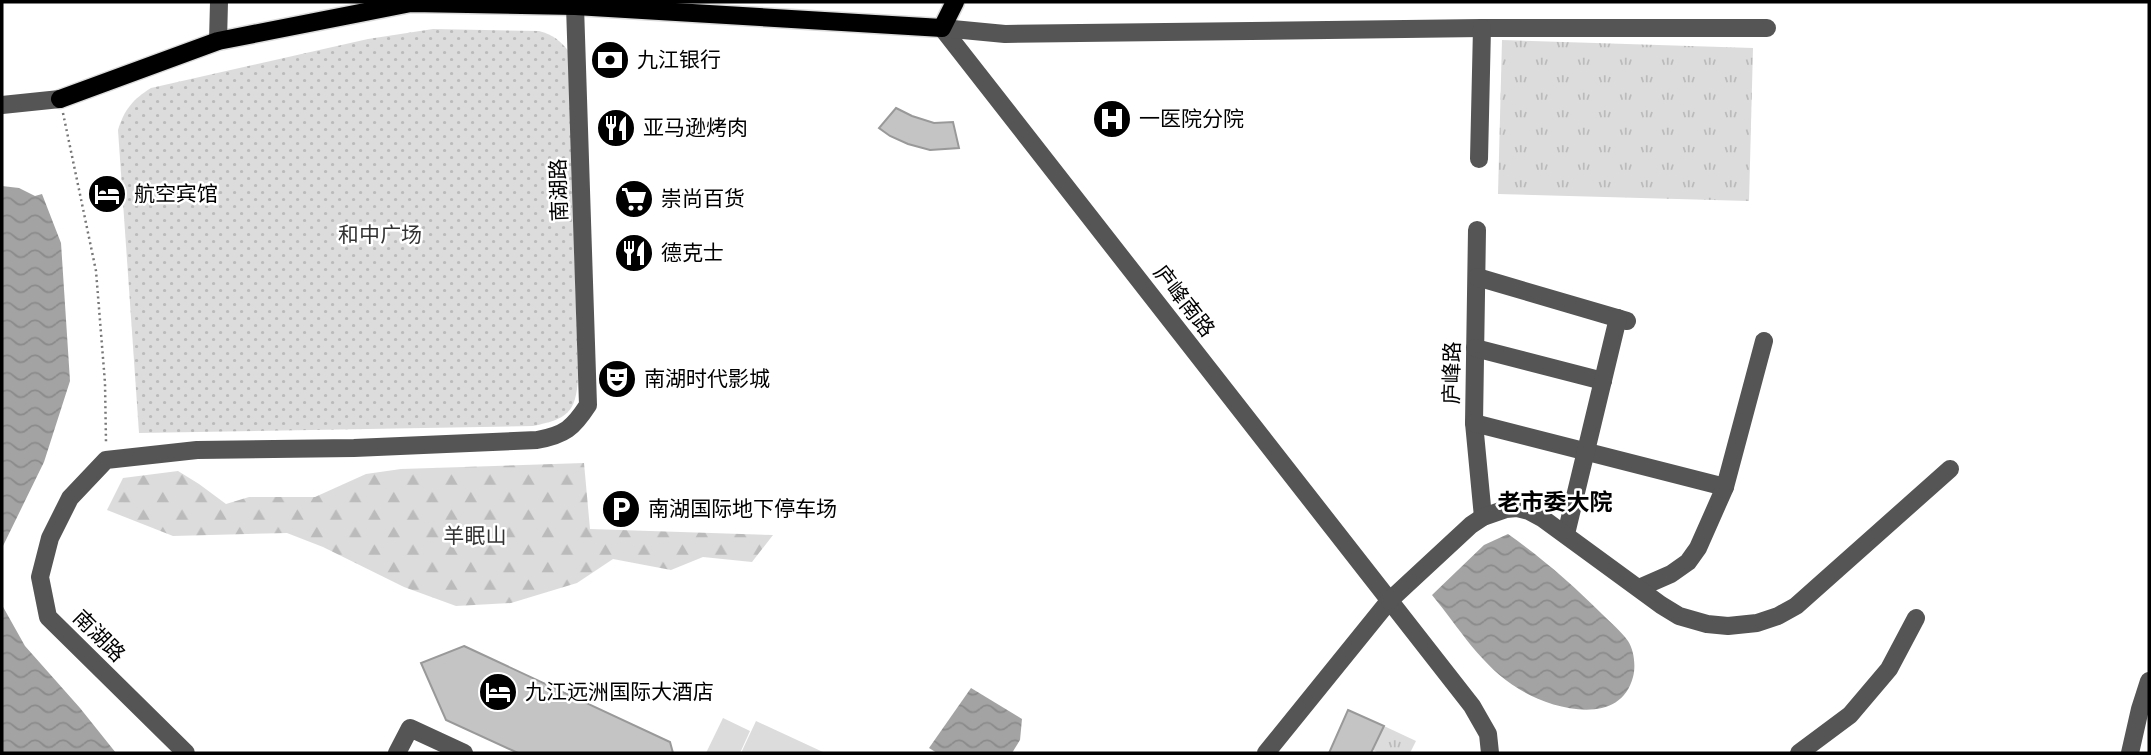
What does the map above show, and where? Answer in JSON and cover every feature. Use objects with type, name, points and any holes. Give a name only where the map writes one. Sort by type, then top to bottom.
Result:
[{"type":"main road","points":[[60,99],[218,41],[411,3],[575,6],[942,28],[955,2]]},
{"type":"street","points":[[218,41],[219,2]]},
{"type":"street","name":"南湖路","points":[[186,753],[48,617],[40,577],[50,538],[70,498],[106,460],[197,450],[354,448],[537,440],[555,437],[579,420],[589,405],[575,6]]},
{"type":"street","points":[[942,28],[1004,34],[1767,27]]},
{"type":"street","name":"庐峰南路","points":[[942,28],[1472,706],[1488,734],[1490,753]]},
{"type":"street","points":[[1479,159],[1482,28]]},
{"type":"street","points":[[2,105],[60,99]]},
{"type":"street","name":"庐峰路","points":[[1477,230],[1474,423],[1483,517]]},
{"type":"street","points":[[1477,276],[1622,320],[1603,381],[1566,534]]},
{"type":"street","points":[[1639,588],[1671,574],[1688,562],[1698,548],[1725,487],[1764,341]]},
{"type":"street","points":[[1475,348],[1603,381]]},
{"type":"street","points":[[1474,423],[1725,487]]},
{"type":"street","points":[[1266,753],[1389,601],[1453,540],[1483,517],[1506,509],[1529,511],[1566,534],[1679,616],[1707,624],[1728,626],[1757,623],[1796,606],[1950,470]]},
{"type":"street","points":[[1799,753],[1850,715],[1889,669],[1916,618]]},
{"type":"street","points":[[2130,753],[2149,681]]},
{"type":"street","points":[[397,753],[410,728],[440,748],[464,753]]},
{"type":"path","points":[[60,99],[96,271],[105,383],[106,460]]},
{"type":"green space","name":"和中广场","points":[[433,29],[539,31],[556,38],[569,52],[578,378],[572,407],[562,417],[533,426],[139,433],[118,130],[130,106],[151,88],[368,39]]},
{"type":"green space","points":[[1502,40],[1753,48],[1749,201],[1498,194]]},
{"type":"green space","name":"羊眠山","points":[[584,463],[590,529],[773,535],[752,562],[703,557],[671,570],[613,559],[577,583],[511,603],[456,606],[404,587],[323,547],[287,533],[173,536],[107,510],[123,478],[178,471],[226,504],[249,497],[315,497],[366,474],[401,469]]},
{"type":"green space","points":[[723,718],[750,731],[740,753],[706,753]]},
{"type":"green space","points":[[756,721],[823,752],[823,753],[741,753]]},
{"type":"green space","points":[[1384,726],[1416,741],[1410,753],[1379,753],[1373,750]]},
{"type":"water","points":[[2,186],[19,188],[35,196],[42,194],[61,243],[70,381],[44,462],[2,548]]},
{"type":"water","points":[[1508,534],[1568,582],[1628,641],[1634,658],[1633,677],[1626,693],[1614,703],[1583,710],[1548,703],[1519,689],[1482,658],[1432,595],[1484,545]]},
{"type":"water","points":[[2,605],[25,646],[116,753],[2,753]]},
{"type":"water","points":[[971,688],[1022,719],[1020,740],[1012,753],[937,753],[929,748]]},
{"type":"building","points":[[896,108],[934,123],[953,122],[959,148],[930,150],[890,136],[879,128]]},
{"type":"building","name":"九江远洲国际大酒店","points":[[464,646],[670,742],[673,753],[518,753],[446,720],[421,663]]},
{"type":"building","points":[[1348,710],[1384,726],[1371,753],[1329,753]]},
{"type":"place","name":"九江银行","points":[[610,60]]},
{"type":"place","name":"一医院分院","points":[[1112,119]]},
{"type":"place","name":"亚马逊烤肉","points":[[616,128]]},
{"type":"place","name":"航空宾馆","points":[[107,194]]},
{"type":"place","name":"崇尚百货","points":[[634,199]]},
{"type":"place","name":"德克士","points":[[634,253]]},
{"type":"place","name":"南湖时代影城","points":[[617,379]]},
{"type":"place","name":"南湖国际地下停车场","points":[[621,509]]},
{"type":"place","name":"九江远洲国际大酒店","points":[[498,692]]},
{"type":"district","name":"老市委大院","points":[[1555,502]]}]
